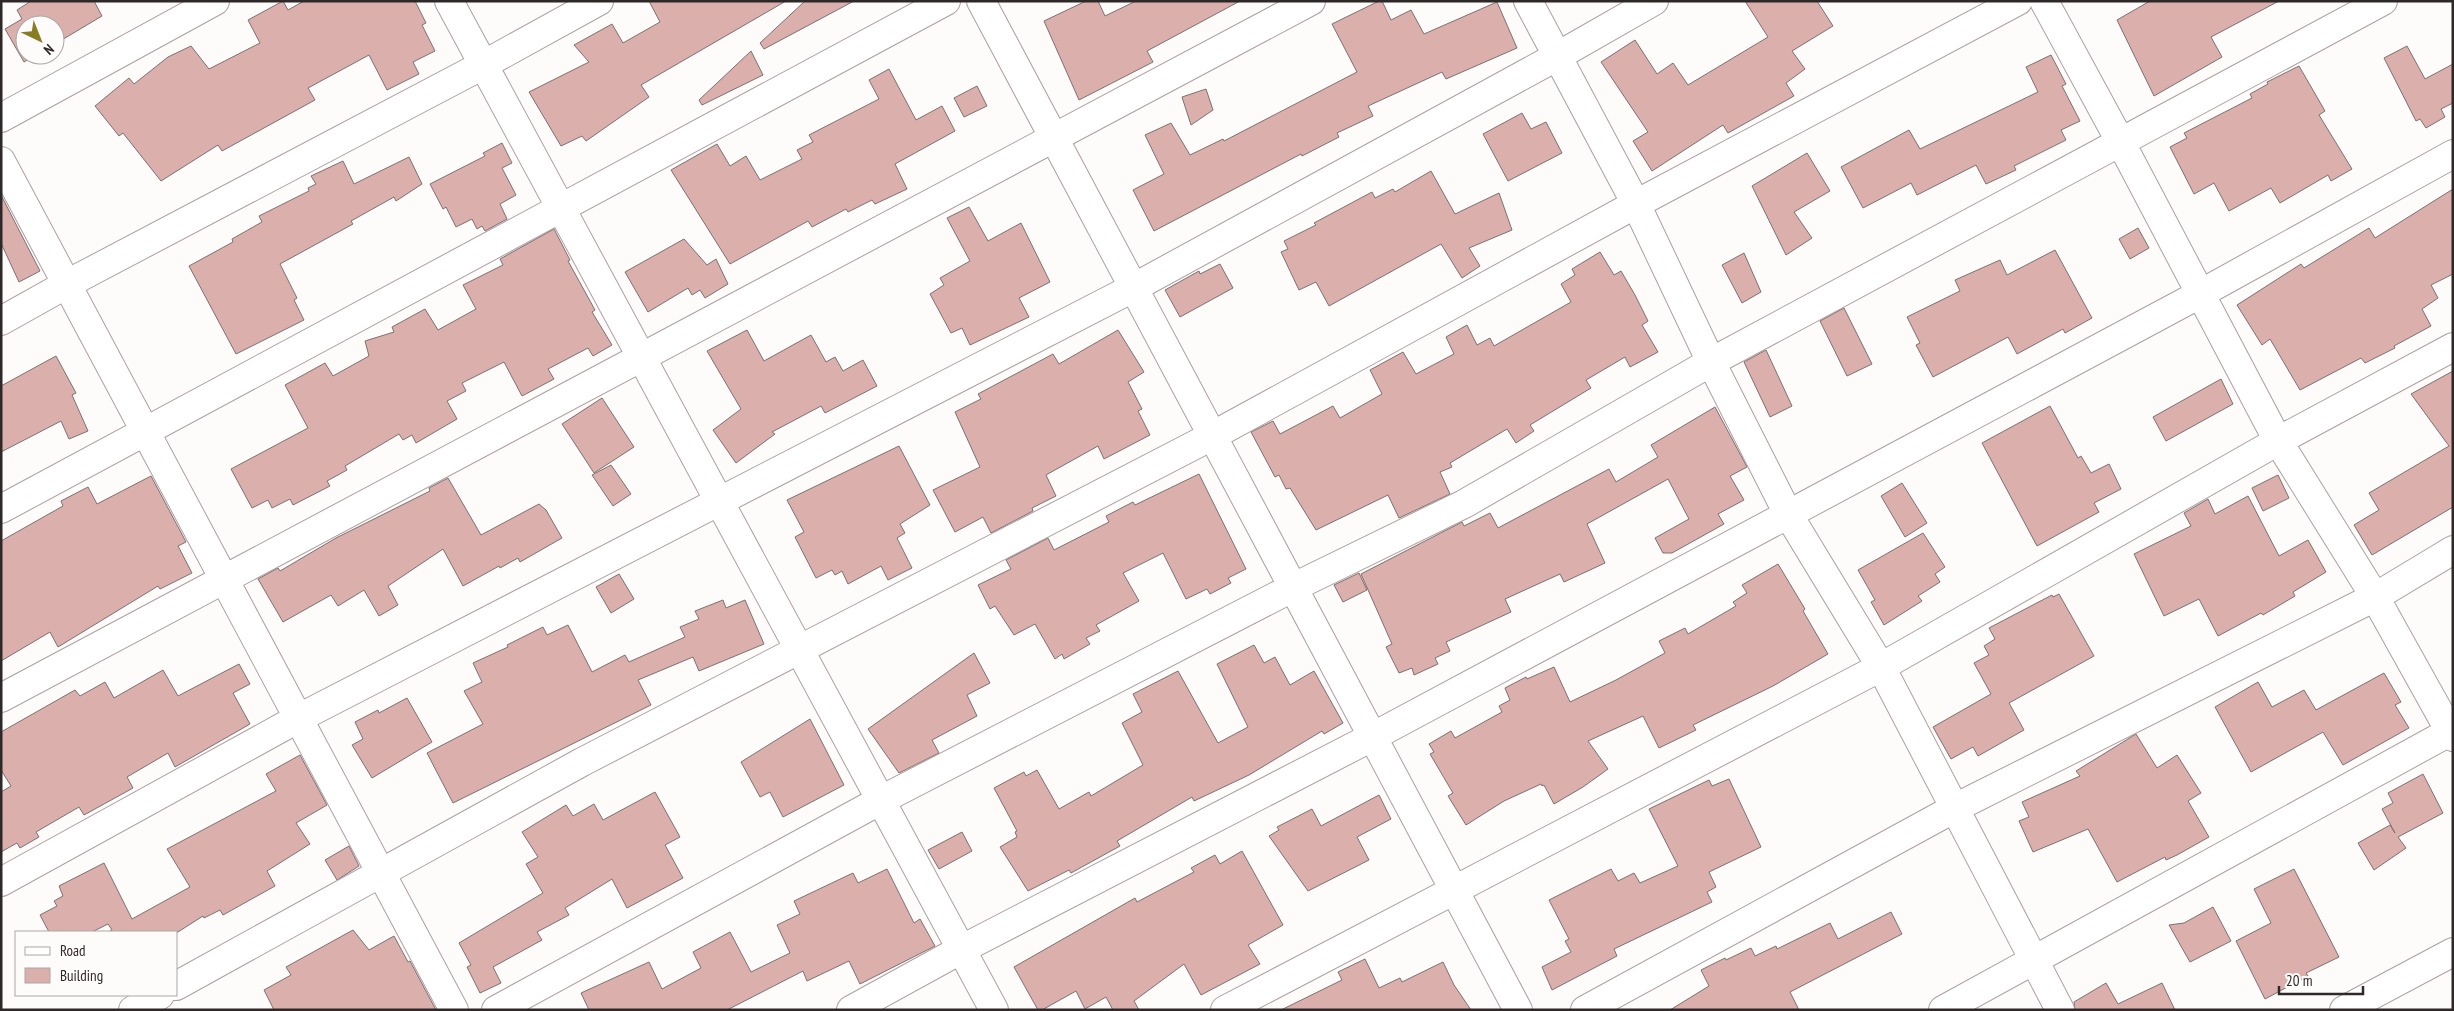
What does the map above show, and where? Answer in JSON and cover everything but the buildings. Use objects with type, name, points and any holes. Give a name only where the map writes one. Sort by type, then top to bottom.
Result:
[{"type":"street","points":[[1,118],[215,1]]},
{"type":"street","points":[[449,1],[994,1010]]},
{"type":"street","points":[[1,321],[67,284],[483,65],[599,1]]},
{"type":"street","points":[[1,509],[146,433],[946,1]]},
{"type":"street","points":[[981,1],[1294,587],[1452,890],[1518,1010]]},
{"type":"street","points":[[1,698],[1311,1]]},
{"type":"street","points":[[1528,1],[1556,57],[1636,204],[1711,362],[1788,514],[1881,667],[2060,1010]]},
{"type":"street","points":[[1,882],[299,718],[1133,288],[1556,57],[1654,1]]},
{"type":"street","points":[[178,985],[582,762],[1212,436],[1636,204],[2018,1]]},
{"type":"street","points":[[1943,1010],[2452,733],[2375,596],[2278,441],[2044,1]]},
{"type":"street","points":[[496,1010],[881,800],[1294,587],[1464,504],[1711,362],[2383,1]]},
{"type":"street","points":[[851,1010],[962,949],[1372,737],[2200,294],[2453,154]]},
{"type":"street","points":[[1,161],[383,873],[454,1010]]},
{"type":"street","points":[[1225,1010],[1881,667],[2278,441],[2453,346]]},
{"type":"street","points":[[1585,1010],[1954,808],[2375,596],[2453,550]]},
{"type":"street","points":[[2344,1010],[2453,952]]},
{"type":"street","points":[[133,1010],[158,996]]}]
